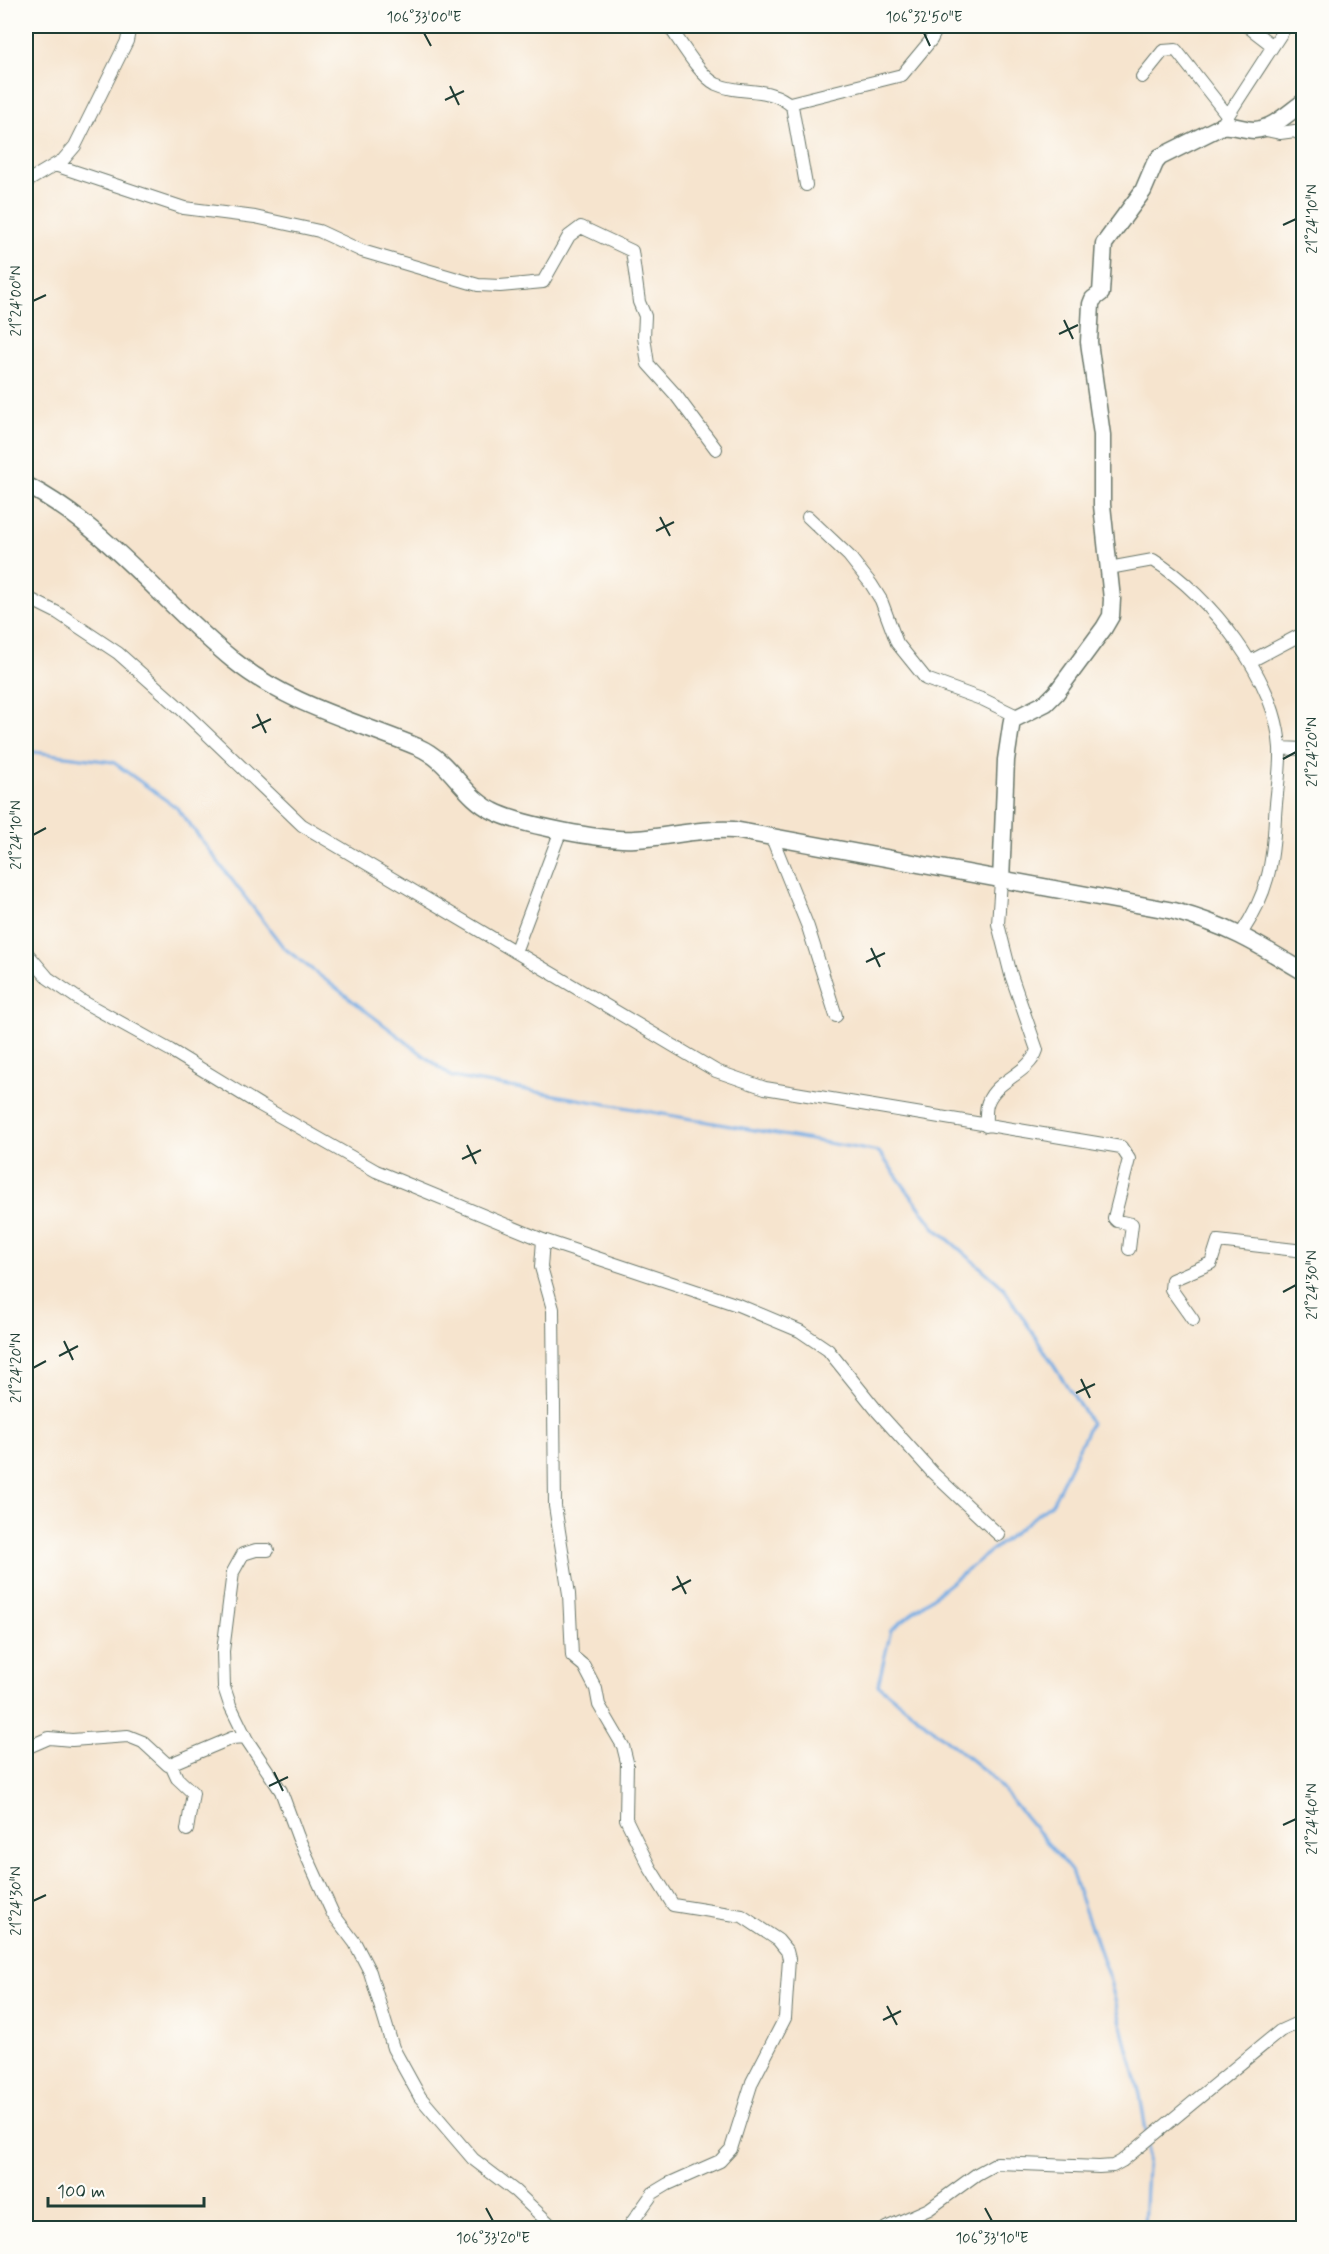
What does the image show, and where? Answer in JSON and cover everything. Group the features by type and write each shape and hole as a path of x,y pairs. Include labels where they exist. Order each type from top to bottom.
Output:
{"street":[{"path":"26,182 55,165 75,146 127,41 130,26"},
{"path":"669,26 703,72 717,84 760,90 790,104 794,112 798,152 806,185"},
{"path":"790,104 902,75 932,40 938,26"},
{"path":"1247,26 1273,46"},
{"path":"986,1126 988,1101 1008,1081 1026,1068 1037,1050 1011,975 998,924 1008,736 1012,720 1046,702 1056,693 1111,616 1112,599 1102,505 1102,435 1089,342 1091,304 1101,293 1104,244 1143,191 1155,163 1225,121 1286,26"},
{"path":"1142,77 1163,51 1176,50 1225,121 1280,133 1294,132 1304,138"},
{"path":"1260,129 1274,123 1304,102"},
{"path":"55,165 184,208 255,217 319,231 362,251 487,287 543,282 569,236 581,227 632,251 639,302 645,316 644,337 648,364 675,394 716,449"},
{"path":"26,485 47,496 94,533 232,659 261,679 305,704 436,756 478,800 496,813 561,830 632,839 695,830 728,829 1000,881 1174,911 1213,921 1241,934 1304,972"},
{"path":"808,517 849,555 871,584 881,600 897,643 926,680 984,700 1017,716"},
{"path":"1109,568 1143,560 1153,560 1162,566 1220,619 1251,661 1274,716 1280,747 1271,869 1253,916 1241,934"},
{"path":"26,597 66,618 117,652 181,709 302,825 690,1057 737,1080 765,1088 986,1126 1113,1143 1121,1147 1129,1159 1114,1218 1132,1224 1129,1249"},
{"path":"1251,661 1304,633"},
{"path":"1280,747 1304,749"},
{"path":"515,952 561,830"},
{"path":"772,838 808,927 836,1016"},
{"path":"26,952 48,978 64,990 355,1160 400,1182 543,1240 738,1305 800,1331 828,1350 878,1412 933,1473 999,1535"},
{"path":"543,1240 541,1267 554,1309 555,1506 568,1594 572,1656 587,1672 596,1689 600,1705 623,1746 627,1762 626,1813 630,1829 662,1890 673,1905 742,1916 778,1940 787,1951 789,1959 786,2018 752,2082 731,2149 720,2161 653,2193 628,2229"},
{"path":"1193,1320 1171,1289 1172,1280 1211,1263 1218,1241 1304,1251"},
{"path":"268,1550 256,1550 243,1554 233,1572 223,1672 230,1706 245,1737 281,1791 298,1837 333,1914 355,1944 370,1972 393,2048 420,2097 473,2159 508,2185 554,2229"},
{"path":"26,1748 49,1738 72,1740 128,1736 143,1742 163,1762 171,1765 232,1738 245,1737"},
{"path":"171,1765 177,1778 193,1793 187,1830"},
{"path":"886,2229 930,2209 977,2174 997,2163 1113,2166 1128,2157 1280,2031 1304,2020"}],"waterway":[{"path":"26,751 113,762 177,808 284,948 452,1077 879,1152 934,1227 1003,1287 1091,1423 1053,1502 891,1630 878,1685 990,1775 1071,1871 1110,1981 1140,2095 1147,2137"},
{"path":"1144,2228 1148,2146"}]}
